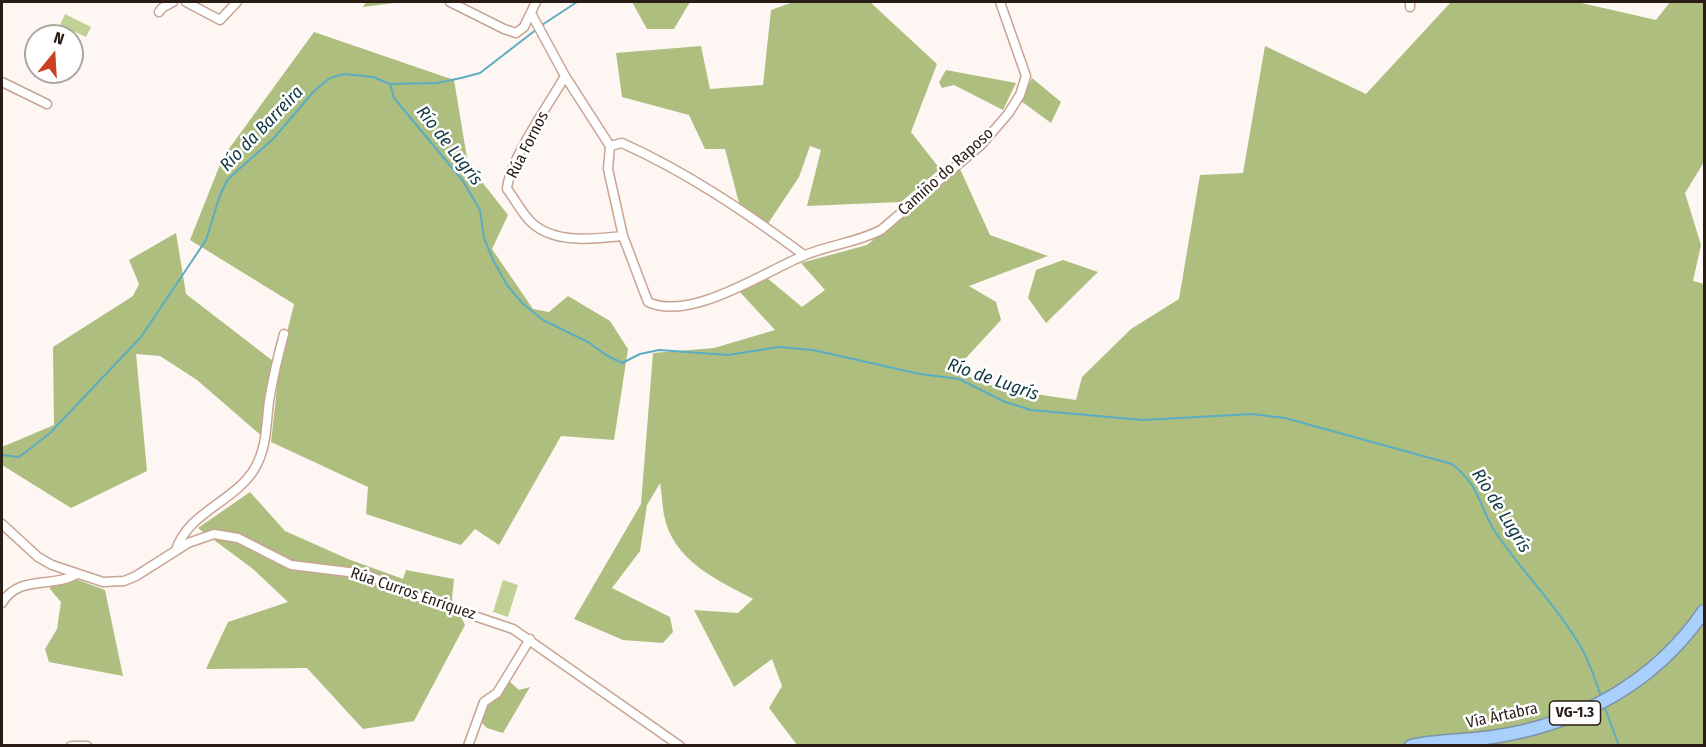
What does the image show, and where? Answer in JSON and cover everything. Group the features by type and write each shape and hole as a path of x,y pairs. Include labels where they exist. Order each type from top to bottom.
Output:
{"highway":[{"name":"Vía Ártabra","path":"1411,746 1497,736 1540,726 1593,707 1626,690 1649,672 1704,611"}],"street":[{"path":"159,12 173,2"},
{"path":"186,2 220,20 237,2"},
{"path":"450,2 516,33 524,27 532,15 536,2"},
{"name":"Camiño do Raposo","path":"804,255 863,239 881,230 982,144 1008,114 1020,95 1026,76 1000,2"},
{"path":"532,15 565,76 610,146 608,169 623,236 648,302 656,305 682,305 731,292 804,255 741,211 665,165 622,143 610,146"},
{"name":"Rúa Fornos","path":"565,76 519,155 508,179 507,189 531,222 543,231 572,237 623,236"},
{"path":"2,82 47,104"},
{"path":"175,550 180,540 210,508 239,487 255,468 265,444 274,372 284,334"},
{"name":"Rúa Curros Enríquez","path":"2,524 38,557 75,574 103,582 124,581 205,535 225,534 291,565 365,574 421,598 505,625 530,639 680,746"},
{"path":"2,603 12,590 26,585 67,579 75,574"},
{"path":"468,746 484,702 497,693 530,639"},
{"path":"71,746 87,746"}],"green space":[{"path":"366,2 402,2 363,7"},
{"path":"632,2 690,2 674,29 647,29"},
{"path":"793,2 870,2 937,64 911,132 940,169 901,202 807,206 821,150 810,146 799,177 767,225 739,203 725,149 705,149 689,115 622,97 616,53 701,46 710,89 763,85 771,10"},
{"path":"1451,2 1577,2 1656,20 1670,2 1704,2 1704,162 1685,193 1701,245 1693,281 1704,284 1704,745 797,745 769,708 782,686 772,659 734,687 694,610 738,613 753,599 698,567 676,545 664,515 660,483 647,505 640,551 612,588 670,617 673,632 663,643 623,640 574,619 641,504 653,353 714,348 775,330 739,291 767,278 802,307 825,290 801,263 867,245 960,169 990,235 1048,256 969,286 996,302 1001,320 954,371 1001,389 1076,400 1082,377 1131,329 1179,299 1200,175 1243,173 1265,46 1366,94"},
{"path":"65,14 91,27 86,37 84,36 84,24 60,24"},
{"path":"314,32 454,80 468,164 508,215 492,249 533,309 549,312 568,296 610,321 628,349 614,440 561,436 499,545 475,529 461,545 366,514 368,487 271,442 280,361 294,304 190,240 223,157"},
{"path":"946,70 1016,83 1003,110 954,85 942,88 939,82"},
{"path":"1032,78 1061,102 1051,123 1021,101"},
{"path":"176,233 186,294 273,361 264,438 197,380 160,356 136,354 147,471 71,508 2,465 2,447 54,425 53,347 133,296 139,284 129,260"},
{"path":"1063,260 1098,272 1046,323 1028,298 1036,270"},
{"path":"250,492 285,531 348,559 403,579 406,570 454,579 452,599 465,625 414,721 363,729 307,668 206,669 228,622 288,602 253,569 198,528"},
{"path":"78,580 105,590 123,676 49,662 45,649 57,629 61,602 50,589 51,584"},
{"path":"503,580 518,585 508,617 493,612"},
{"path":"509,681 519,690 530,687 503,733 487,728 480,721 486,704"}],"waterway":[{"name":"Río da Barreira","path":"542,25 577,2"},
{"name":"Río da Barreira","path":"2,455 19,457 49,434 141,337 206,240 220,195 228,179 274,138 314,91 330,78 344,74 373,77 390,84 437,83 461,78 480,73 537,29"},
{"name":"Río de Lugrís","path":"390,84 394,98 463,181 480,210 484,238 507,285 522,303 543,320 588,342 606,355 622,363 640,354 659,350 728,355 779,347 813,350 920,374 959,379 1005,402 1031,410 1143,420 1252,414 1285,418 1452,464 1469,481 1490,523 1506,548 1573,634 1588,660 1601,696"},
{"name":"Río de Lugrís","path":"1605,708 1619,746"}]}
